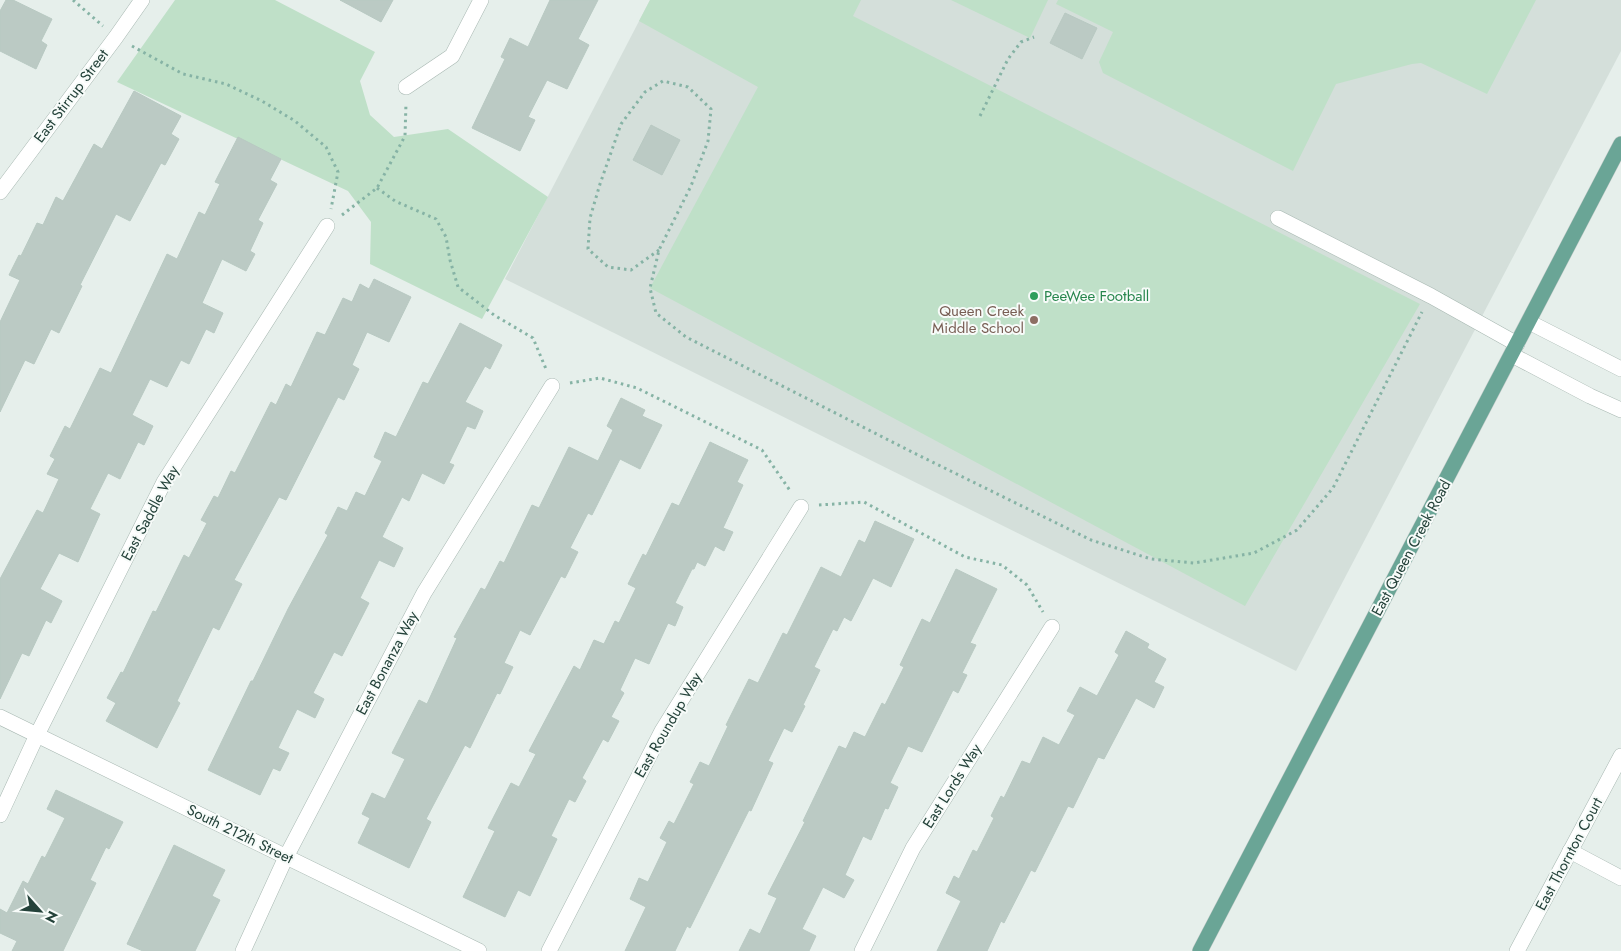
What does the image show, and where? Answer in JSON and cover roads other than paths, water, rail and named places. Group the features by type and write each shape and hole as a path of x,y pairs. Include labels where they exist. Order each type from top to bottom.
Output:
{"main road":[{"name":"East Queen Creek Road","path":"1200,951 1621,144"}],"street":[{"name":"East Stirrup Street","path":"0,192 142,0"},
{"path":"406,87 452,56 481,0"},
{"path":"1278,218 1515,349 1590,396 1621,410"},
{"name":"East Saddle Way","path":"0,815 36,735 164,482 327,226"},
{"path":"1529,322 1621,369"},
{"name":"East Bonanza Way","path":"243,951 286,857 424,593 552,386"},
{"name":"East Roundup Way","path":"549,951 662,731 801,507"},
{"name":"East Lords Way","path":"862,951 913,848 1052,627"},
{"name":"South 212th Street","path":"0,717 479,951"},
{"name":"East Thornton Court","path":"1517,951 1621,756"},
{"path":"1570,851 1621,878"}],"place":[{"name":"PeeWee Football","path":"1034,296"},
{"name":"Queen Creek Middle School","path":"1034,320"}]}
